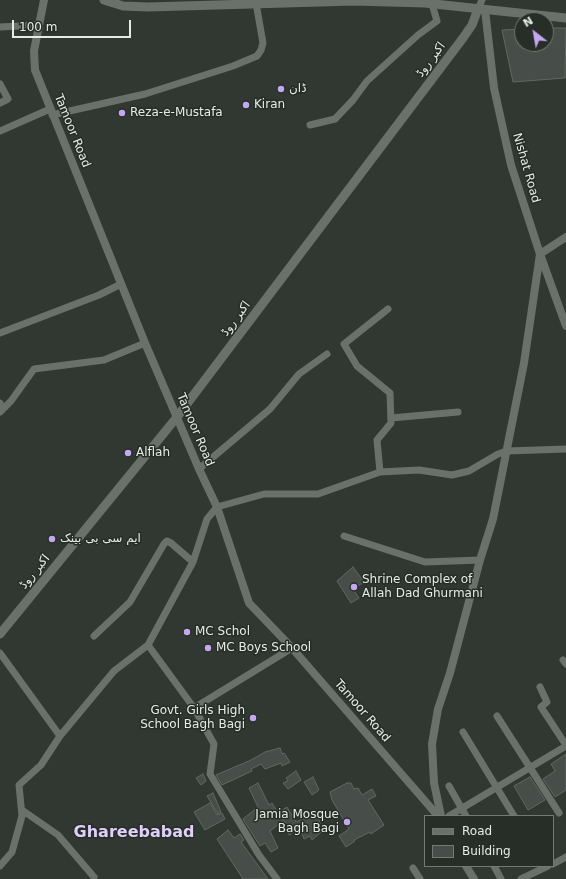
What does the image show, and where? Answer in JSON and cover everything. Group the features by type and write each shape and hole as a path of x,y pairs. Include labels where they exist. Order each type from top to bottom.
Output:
{"main road":[{"path":"104,0 123,6 354,1 432,4 566,18"},
{"name":"اکبر روڈ","path":"0,634 177,417 463,38 482,10"}],"street":[{"name":"Tamoor Road","path":"44,0 34,51 35,70 145,343 199,469 217,507 249,603 292,648 438,815"},
{"path":"482,0 482,10"},
{"path":"0,131 51,112 145,94 233,66 257,56 262,50 263,43 256,3"},
{"path":"310,125 335,119 367,82 418,35 437,21 432,4"},
{"name":"Nishat Road","path":"482,10 494,88 511,165 540,254 566,326"},
{"path":"0,27 39,25"},
{"path":"0,84 8,99 0,103"},
{"path":"439,815 434,783 432,744 438,709 450,673 480,560 493,519 524,363 540,254 566,237"},
{"path":"0,333 99,295 121,284"},
{"path":"380,472 377,440 391,423 390,393 357,366 344,344 388,309"},
{"path":"1,411 11,402 34,369 104,360 145,343"},
{"path":"199,469 270,409 299,374 326,354"},
{"path":"0,403 1,411"},
{"path":"391,418 458,412"},
{"path":"0,866 12,852 22,816 20,785 41,765 60,736 114,671 148,645 193,562 207,519 217,507 264,494 318,494 380,472 419,470 452,475 469,471 498,454 507,451 566,450"},
{"path":"344,536 425,562 480,560"},
{"path":"94,636 130,602 164,544 167,542 171,543 193,562"},
{"path":"148,645 194,708 214,744 210,774 259,855 277,879"},
{"path":"194,708 292,648"},
{"path":"0,654 60,736"},
{"path":"451,815 566,746 542,707 547,702 540,687"},
{"path":"497,716 559,813"},
{"path":"463,732 513,815"},
{"path":"449,786 466,815"},
{"path":"22,810 58,835 94,877"},
{"path":"554,863 566,857"},
{"path":"467,867 474,879"},
{"path":"495,867 501,879"},
{"path":"521,879 546,867"},
{"path":"413,868 420,879"}],"building":[{"path":"554,28 566,28 565,78 513,82 502,30 514,29 514,52 554,52"},
{"name":"Shrine Complex of Allah Dad Ghurmani","path":"353,567 364,582 353,589 359,598 351,603 337,581"},
{"path":"280,748 282,754 284,753 290,762 282,766 281,763 265,769 261,764 251,769 252,771 222,785 216,775 251,760 265,752"},
{"path":"566,754 566,790 555,797 543,779 555,771 551,764"},
{"path":"296,771 301,780 288,789 283,783 288,781 286,778"},
{"path":"203,774 206,781 201,785 196,778"},
{"path":"313,777 319,790 312,795 304,782"},
{"path":"530,777 545,800 528,810 514,786"},
{"path":"258,783 269,805 272,803 278,813 287,807 296,822 316,811 321,825 318,827 321,832 312,840 310,836 304,839 300,829 289,835 284,820 270,831 278,848 271,852 265,843 260,846 243,819 258,807 249,788"},
{"path":"347,783 351,783 354,789 358,788 362,795 372,789 376,796 368,800 384,825 371,834 370,832 354,840 355,841 346,847 339,836 349,829 332,800 330,792"},
{"path":"213,793 221,812 218,814 207,796"},
{"path":"210,803 217,815 222,813 225,819 205,830 194,812"},
{"path":"228,830 234,838 240,834 244,840 241,842 268,879 243,879 217,839"}],"place":[{"name":"ڈان","path":"281,89"},
{"name":"Kiran","path":"246,105"},
{"name":"Reza-e-Mustafa","path":"122,113"},
{"name":"Alflah","path":"128,453"},
{"name":"ایم سی بی بینک","path":"52,539"},
{"name":"Shrine Complex of Allah Dad Ghurmani","path":"354,587"},
{"name":"MC Schol","path":"187,632"},
{"name":"MC Boys School","path":"208,648"},
{"name":"Govt. Girls High School Bagh Bagi","path":"253,718"},
{"name":"Jamia Mosque Bagh Bagi","path":"347,822"}],"district":[{"name":"Ghareebabad","path":"134,833"}]}
